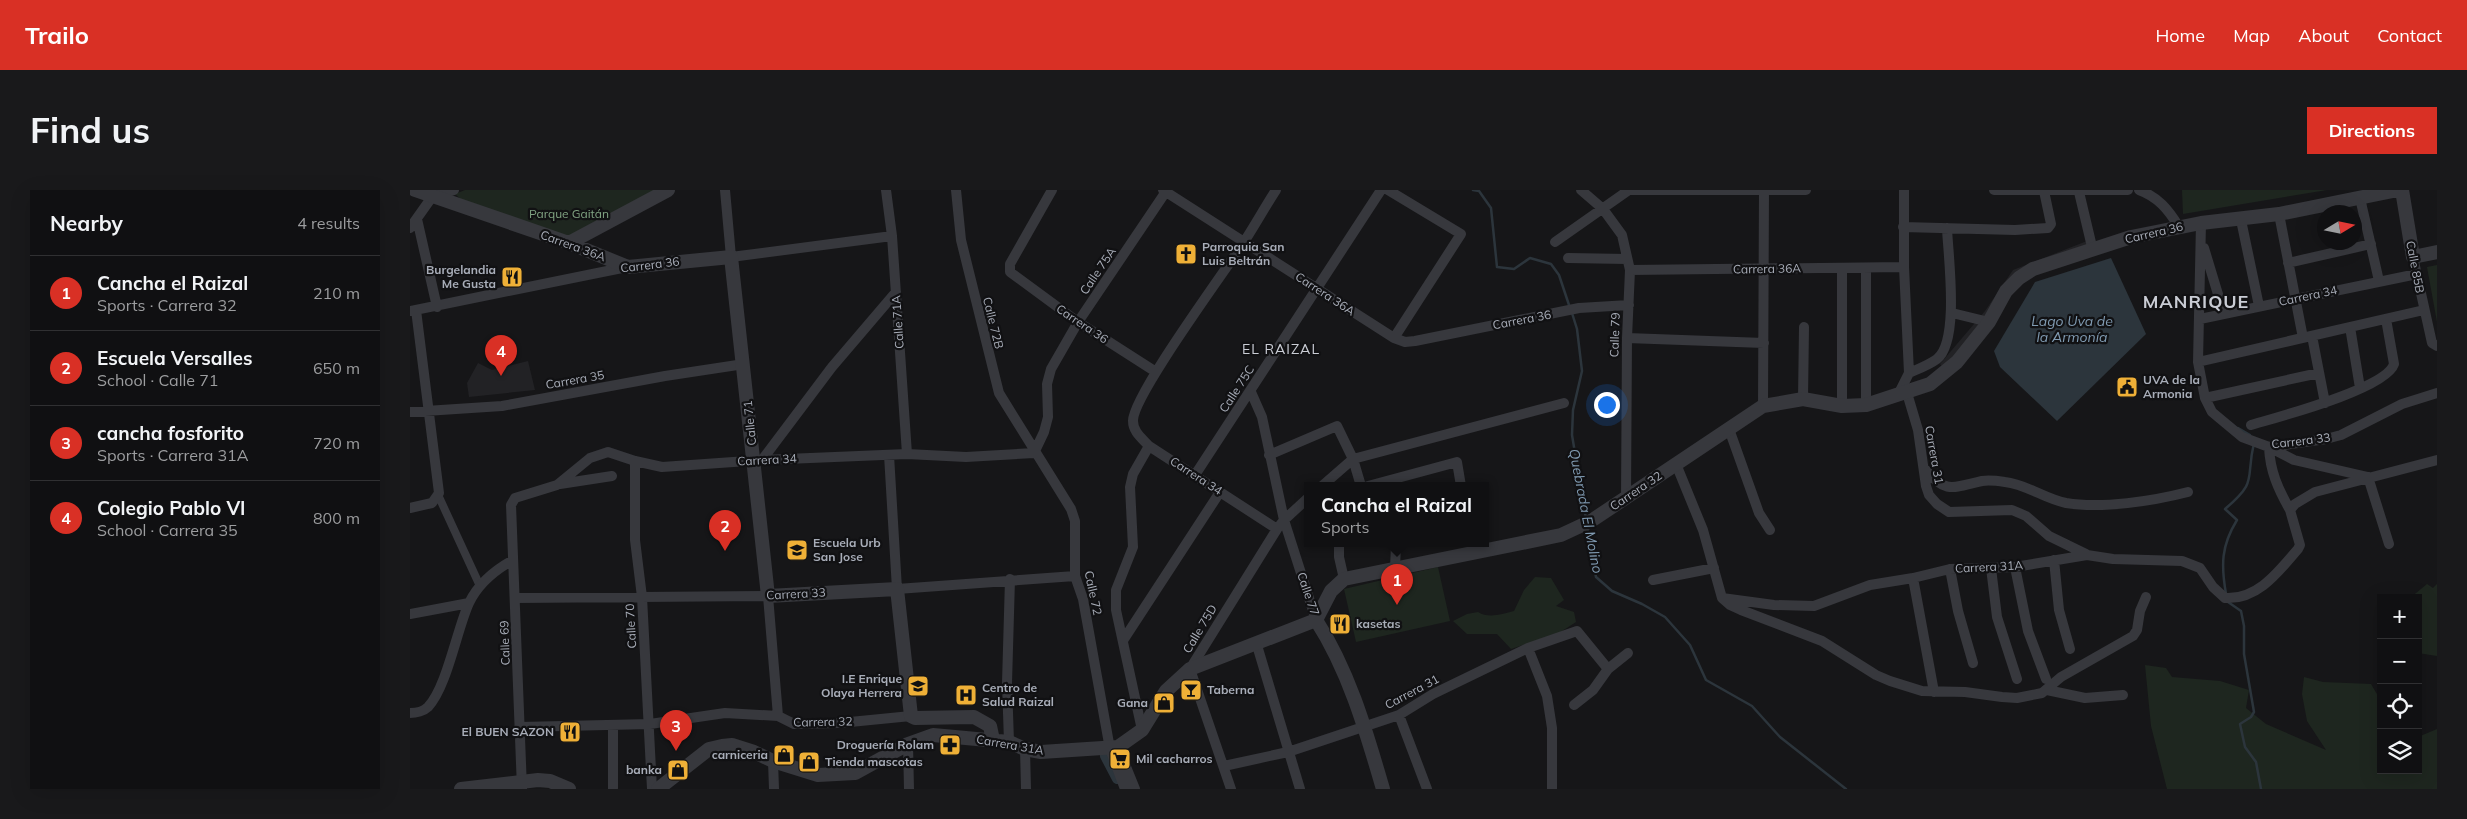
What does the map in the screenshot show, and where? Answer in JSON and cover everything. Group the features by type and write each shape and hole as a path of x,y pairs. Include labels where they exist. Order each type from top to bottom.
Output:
{"street":[{"name":"Carrera 36A","path":"415,190 569,243 628,267"},
{"path":"410,228 432,197 454,190"},
{"path":"569,243 668,190"},
{"name":"Calle 71","path":"725,190 744,364 758,460 778,716"},
{"name":"Calle 71A","path":"886,190 892,236 908,454"},
{"name":"Calle 72B","path":"956,190 960,240 996,384 1007,408 1034,453"},
{"name":"Carrera 36","path":"1052,190 1010,264 1010,272 1078,322 1156,372"},
{"path":"1156,372 1244,242 1276,190"},
{"name":"Calle 75C","path":"1195,475 1251,392 1381,190"},
{"path":"1388,190 1461,234 1394,338"},
{"name":"Calle 79","path":"1581,190 1603,209 1622,235 1630,270 1627,338 1626,499"},
{"path":"1555,242 1628,190 1806,190"},
{"path":"1763,406 1764,190"},
{"path":"1902,394 1909,373 1904,267 1904,190"},
{"path":"1994,190 2079,192 2128,190"},
{"path":"2139,190 2154,196 2179,226"},
{"name":"Carrera 36","path":"1957,362 1988,322 2006,291 2019,278 2033,269 2093,251 2131,237 2179,226 2279,214 2398,190"},
{"name":"Calle 85B","path":"2402,190 2416,274 2434,345"},
{"name":"Carrera 36A","path":"1165,191 1394,338 1405,342 1415,341"},
{"name":"Calle 75A","path":"1034,453 1044,432 1048,417 1047,384 1051,369 1078,322 1165,191"},
{"path":"1903,227 2015,230 2051,227 2044,191"},
{"path":"2079,192 2093,251"},
{"path":"2360,198 2379,282"},
{"path":"2279,214 2295,299 2319,373 2326,403"},
{"path":"417,219 437,307"},
{"path":"2241,220 2259,306"},
{"path":"2201,223 2198,362 2205,398 2319,373"},
{"path":"1909,373 1938,359 1947,339 1952,313 1946,228"},
{"name":"Carrera 36","path":"413,311 628,267 731,257 892,236"},
{"path":"2202,239 2224,314"},
{"path":"2288,263 2371,244"},
{"path":"2413,257 2437,252"},
{"path":"1568,258 1628,259"},
{"name":"Carrera 36A","path":"1630,270 1904,267"},
{"path":"1842,268 1842,406"},
{"path":"1866,268 1866,405"},
{"name":"Carrera 34","path":"2200,319 2416,274"},
{"path":"758,460 832,367 896,292"},
{"name":"Carrera 36","path":"1415,341 1577,308 1628,305"},
{"path":"2198,362 2424,310"},
{"path":"413,311 430,412 438,498 480,586"},
{"path":"1952,313 1988,322"},
{"path":"2251,425 2326,403 2360,388 2392,370 2394,364 2386,319"},
{"path":"1803,399 1804,327"},
{"path":"2350,327 2360,388"},
{"path":"1627,338 1764,343"},
{"name":"Carrera 32","path":"1489,546 1562,535 1586,524 1763,406 1803,399 1842,406 1866,405 1930,384 1957,362"},
{"name":"Carrera 35","path":"410,412 502,406 665,376 744,364"},
{"name":"Carrera 34","path":"1156,372 1135,411 1132,420 1135,432 1149,446 1277,529"},
{"name":"Calle 77","path":"1251,392 1262,417 1284,520 1316,620 1335,650 1365,728 1383,789"},
{"name":"Carrera 33","path":"2205,398 2220,421 2242,437 2269,447 2341,435 2402,404 2437,393"},
{"name":"Carrera 31","path":"1902,394 1918,430 1929,495 1949,512 2012,510 2026,516 2049,536 2087,554"},
{"path":"1327,482 1353,459 1564,403"},
{"path":"1270,455 1337,426 1353,459 1360,482"},
{"path":"1729,429 1759,513 1770,530"},
{"path":"1142,730 1124,639 1116,610 1116,590 1128,564 1133,547 1130,486 1133,474 1149,446"},
{"path":"2269,447 2294,460 2368,477"},
{"path":"2269,447 2270,466 2277,487 2290,510 2295,504 2315,492 2356,483 2368,477 2437,460"},
{"name":"Carrera 34","path":"515,498 557,485 590,458 601,453 617,454 635,462 662,467 758,460 908,454 966,457 1034,453"},
{"name":"Calle 72","path":"1034,453 1071,509 1074,521 1075,576 1083,599 1114,748 1136,789"},
{"path":"889,455 897,589 911,716"},
{"name":"Calle 70","path":"635,462 635,540 642,597 652,789"},
{"path":"1396,482 1457,462 1460,482"},
{"path":"1676,464 1703,530 1722,598 1741,610 1822,641 1876,674 1906,686 1934,692 1965,692 2017,698 2047,690 2085,698 2123,694"},
{"path":"1924,469 1941,485 1951,488 1963,487 1984,480 2008,482 2065,503 2154,501 2188,492"},
{"path":"557,485 612,476"},
{"path":"2368,477 2389,544"},
{"path":"1124,639 1220,492"},
{"path":"410,508 432,504 438,498"},
{"name":"Calle 69","path":"515,498 511,505 522,786"},
{"path":"1284,520 1304,502"},
{"name":"Carrera 31A","path":"1722,598 1774,605 1814,606 1870,585 1914,578 1950,569 2015,567 2087,554 2112,559 2182,561 2200,568 2213,587 2234,598 2272,579 2298,549 2300,545 2290,510"},
{"name":"Calle 75D","path":"1231,789 1190,669 1284,520"},
{"path":"1125,789 1114,748 1142,730 1166,691 1190,669 1316,620 1331,591 1344,579 1339,557 1339,547"},
{"path":"1395,569 1396,547"},
{"name":"Carrera 32","path":"1344,579 1395,569 1485,547"},
{"path":"410,713 427,708 436,695 469,603 480,586 498,568 513,560"},
{"path":"2054,560 2059,610 2070,649"},
{"path":"2015,567 2028,631 2046,678"},
{"path":"1653,580 1714,568"},
{"path":"1991,568 1997,617 2017,679"},
{"path":"1950,569 1962,627 1973,662"},
{"name":"Carrera 33","path":"516,598 768,596 1075,576"},
{"path":"1914,578 1934,692"},
{"path":"1009,742 1007,683 1010,579"},
{"path":"2047,690 2061,677 2133,636 2137,630 2140,612 2146,597"},
{"path":"410,614 469,603"},
{"name":"Carrera 31","path":"1224,766 1288,752 1365,728 1399,715 1433,694 1528,648 1577,631 1608,670"},
{"path":"1256,642 1300,789"},
{"path":"1528,648 1547,696 1552,728 1552,789"},
{"path":"1574,705 1593,690 1608,670 1628,653"},
{"name":"Carrera 32","path":"520,727 650,724 725,713 778,716 794,724 840,723 911,716 915,718 974,717 990,726 992,740"},
{"path":"1399,715 1428,789"},
{"path":"613,725 613,788"},
{"name":"Carrera 31A","path":"658,789 684,767 709,749 715,747 732,746 818,775 850,775 908,744 933,735 1009,742 1025,749 1041,752 1114,748"},
{"path":"908,744 909,789"},
{"path":"1025,749 1026,789"},
{"path":"773,761 774,789"},
{"path":"461,789 522,786 538,780 550,781 568,789"}],"shaded area":[{"path":"2087,241 2088,247 2028,267 1944,369 1940,364 1985,311 2013,270"},
{"path":"528,361 535,390 469,397 467,383 478,363 492,370"}],"green space":[{"name":"Parque Gaitán","path":"465,190 668,190 569,243 474,211 455,194"},
{"path":"2182,190 2327,190 2183,214"},
{"path":"2437,265 2437,322 2427,267"},
{"path":"1438,567 1450,621 1356,642 1344,589"},
{"path":"1535,577 1551,578 1564,600 1556,606 1574,612 1576,622 1559,633 1511,649 1497,634 1467,634 1453,621 1467,614 1478,612 1491,616 1514,611 1524,590"},
{"path":"2427,584 2433,588 2437,584 2437,656 2422,654 2422,594 2415,594"},
{"path":"2145,665 2166,668 2172,677 2220,681 2249,690 2246,708 2266,724 2326,750 2307,721 2302,694 2304,677 2323,682 2371,684 2377,694 2377,774 2422,774 2422,735 2437,729 2437,789 2167,789 2151,726"}],"water":[{"name":"Lago Uva de la Armonía","path":"2111,258 2146,334 2057,421 2000,367 1994,351 2035,282"}],"waterway":[{"name":"Quebrada El Molino","path":"1473,190 1479,191 1491,208 1497,267 1514,269 1530,258 1551,264 1559,275 1570,308"},
{"name":"Quebrada El Molino","path":"1572,313 1577,329 1582,371 1573,410 1572,435 1586,519"},
{"path":"2238,428 2250,435"},
{"path":"2226,594 2223,574 2225,547 2237,520 2225,509 2243,492 2247,485 2254,443"},
{"name":"Quebrada El Molino","path":"1587,527 1596,577 1612,591 1642,604 1665,617 1690,645 1706,680 1752,706 1780,737 1846,789"},
{"path":"2228,602 2241,611 2244,626 2244,654 2254,712 2251,717 2240,724 2245,747 2256,762 2261,789"},
{"path":"1105,756 1117,779"}],"place":[{"name":"Parroquia San Luis Beltrán","path":"1186,254"},
{"name":"Burgelandia Me Gusta","path":"512,277"},
{"name":"Colegio Pablo VI","path":"501,376"},
{"name":"UVA de la Armonia","path":"2127,387"},
{"name":"Escuela Urb San Jose","path":"797,550"},
{"name":"Escuela Versalles","path":"725,551"},
{"name":"Cancha el Raizal","path":"1397,605"},
{"name":"kasetas","path":"1340,624"},
{"name":"I.E Enrique Olaya Herrera","path":"918,686"},
{"name":"Taberna","path":"1191,690"},
{"name":"Centro de Salud Raizal","path":"966,695"},
{"name":"Gana","path":"1164,703"},
{"name":"El BUEN SAZON","path":"570,732"},
{"name":"Droguería Rolam","path":"950,745"},
{"name":"cancha fosforito","path":"676,751"},
{"name":"carniceria","path":"784,755"},
{"name":"Mil cacharros","path":"1120,759"},
{"name":"Tienda mascotas","path":"809,762"},
{"name":"banka","path":"678,770"}],"district":[{"name":"MANRIQUE","path":"2196,302"},
{"name":"EL RAIZAL","path":"1281,349"}]}
